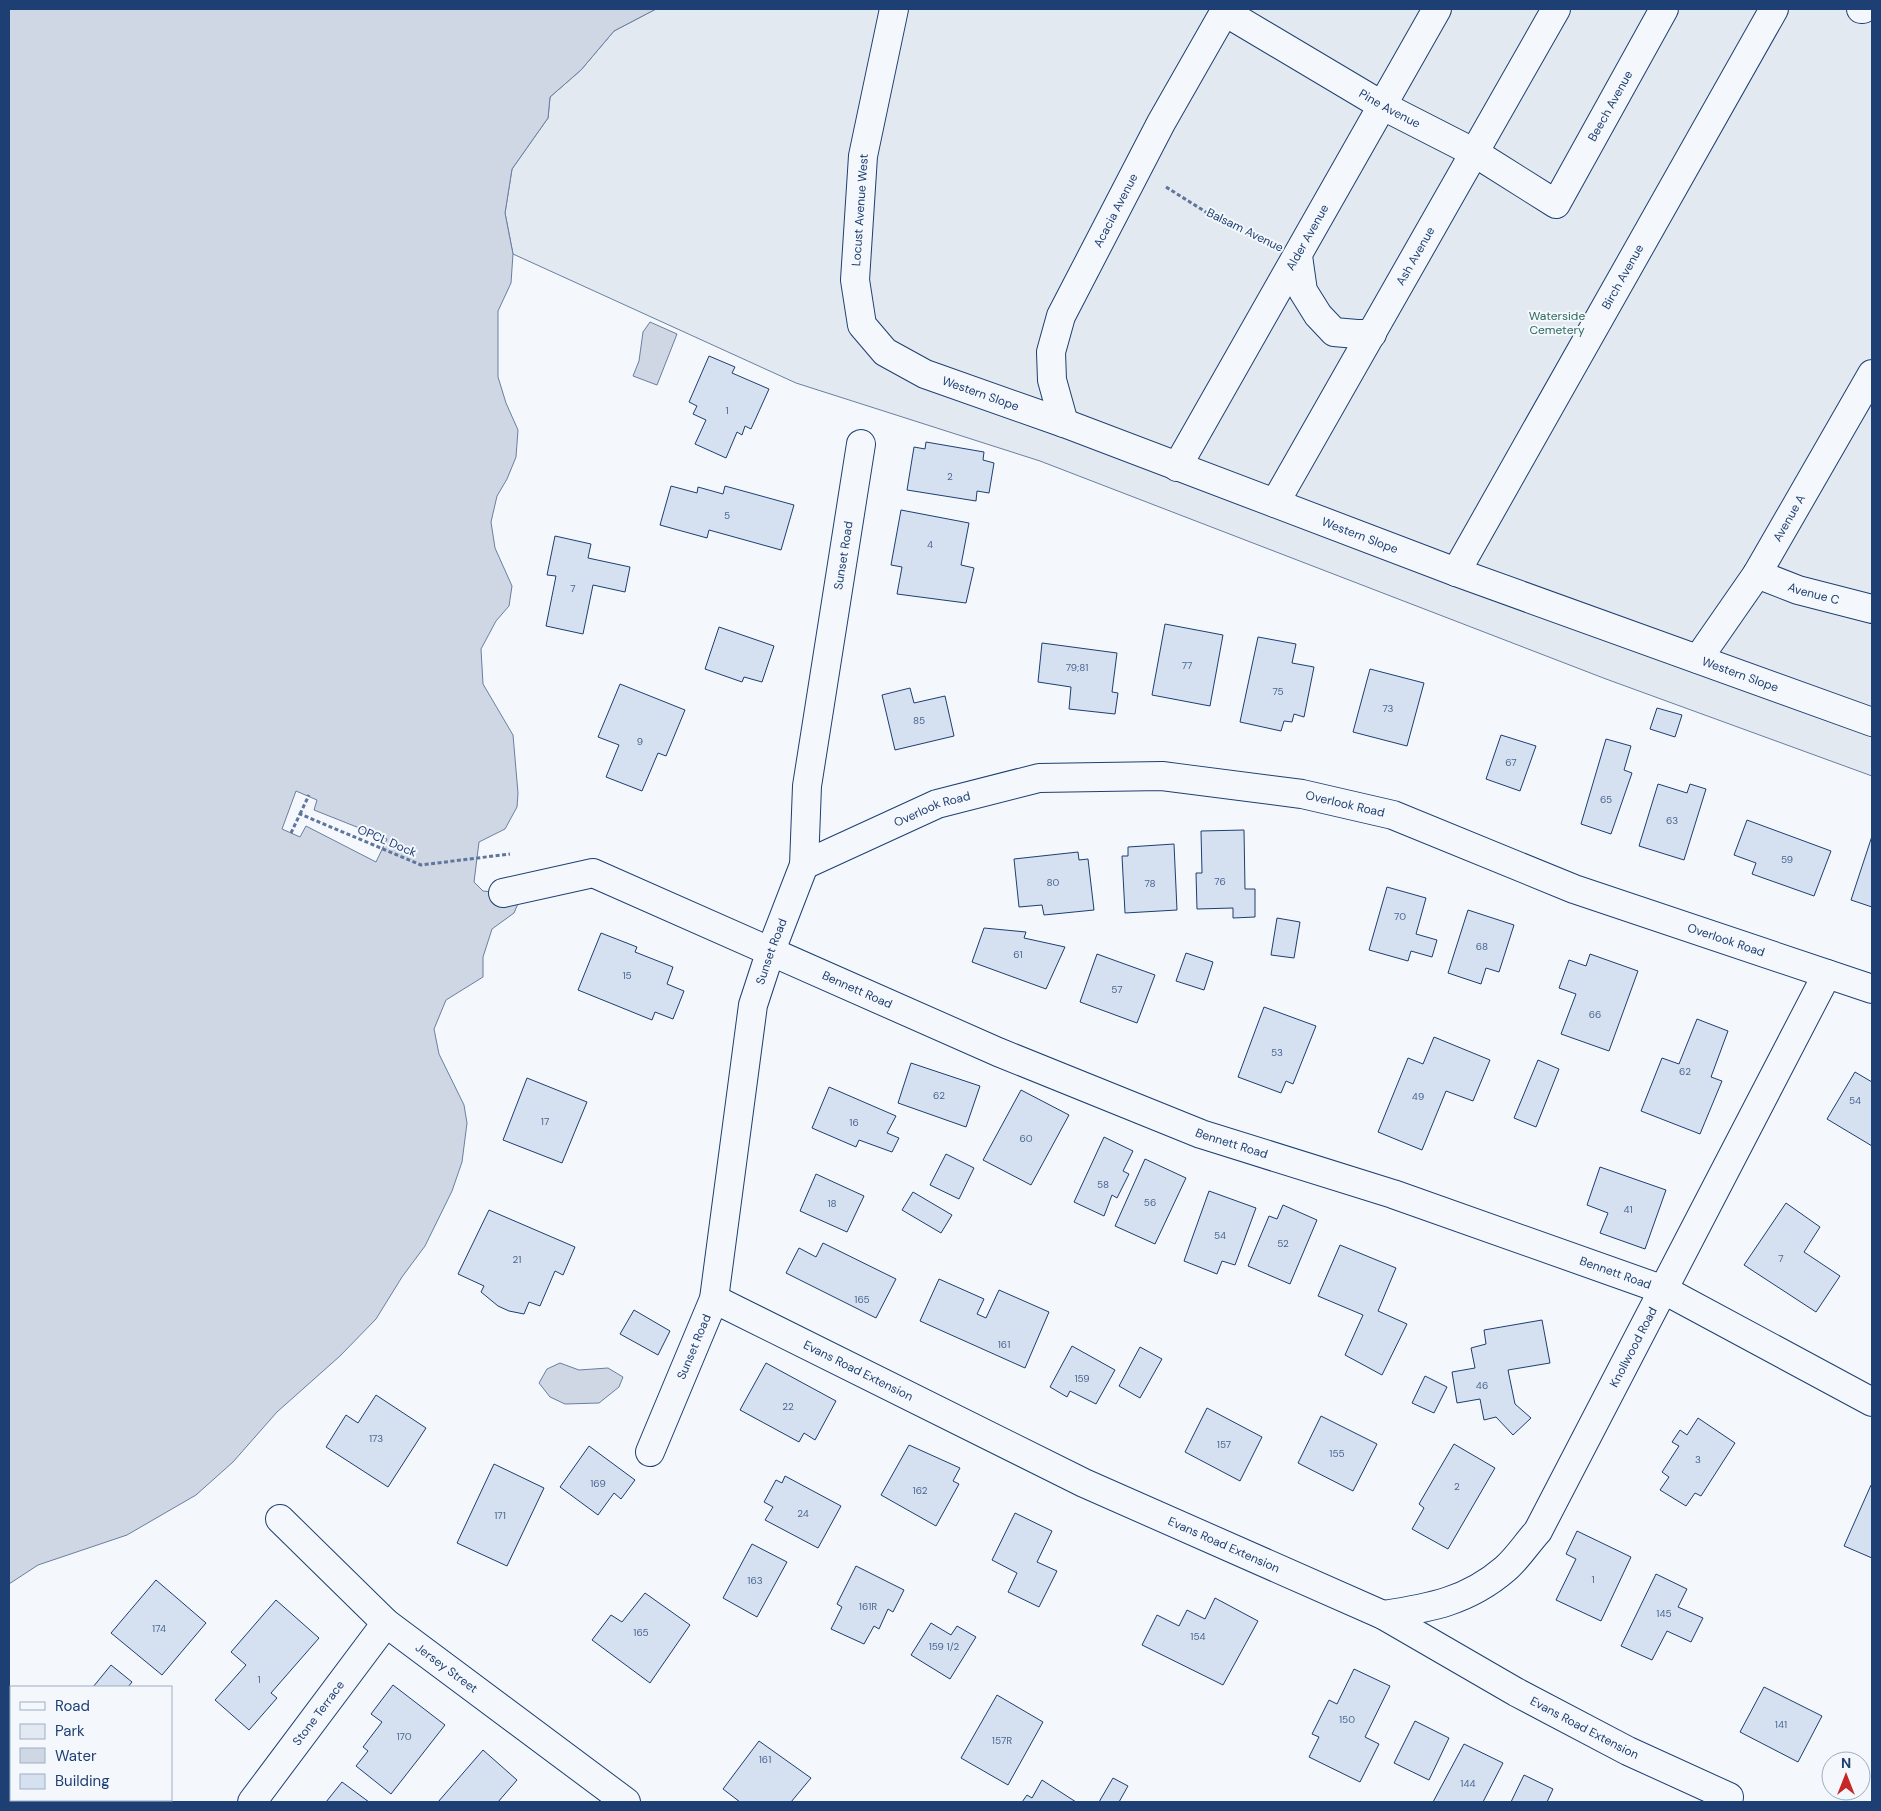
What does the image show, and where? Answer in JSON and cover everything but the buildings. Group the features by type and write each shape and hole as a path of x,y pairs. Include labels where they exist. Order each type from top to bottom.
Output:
{"street":[{"name":"Locust Avenue West","path":"862,325 855,280 863,156 894,9"},
{"name":"Alder Avenue","path":"1177,466 1437,9"},
{"name":"Ash Avenue","path":"1275,503 1556,9"},
{"name":"Beech Avenue","path":"1556,204 1664,9"},
{"name":"Birch Avenue","path":"1456,572 1774,9"},
{"name":"Pine Avenue","path":"1226,10 1383,106 1475,153 1556,204"},
{"name":"Acacia Avenue","path":"1064,423 1052,380 1051,352 1061,316 1161,123 1226,10"},
{"name":"Balsam Avenue","path":"1298,256 1303,291 1318,315 1334,332 1372,334"},
{"name":"Western Slope","path":"862,325 885,352 925,374 1064,423 1456,572 1872,722"},
{"name":"Avenue A","path":"1698,659 1757,574 1872,374"},
{"name":"Sunset Road","path":"650,1452 714,1299 753,1005 770,953 804,865 807,786 861,444"},
{"name":"Avenue C","path":"1757,574 1798,590 1870,604"},
{"name":"Overlook Road","path":"804,865 937,804 1039,778 1162,776 1302,794 1392,815 1574,889 1872,989"},
{"name":"Bennett Road","path":"503,893 593,873 770,953 998,1052 1201,1134 1393,1194 1664,1290 1872,1402"},
{"name":"Knollwood Road","path":"1384,1615 1428,1609 1470,1594 1506,1569 1538,1531 1828,974"},
{"name":"Evans Road Extension","path":"714,1299 1084,1483 1384,1615 1516,1692 1628,1751 1729,1797"},
{"name":"Jersey Street","path":"280,1519 386,1623 626,1802"},
{"name":"Stone Terrace","path":"252,1802 386,1623"}],"path":[{"name":"Balsam Avenue","path":"1138,166 1158,182 1225,224 1298,256"},
{"path":"291,833 308,795"},
{"name":"OPCL Dock","path":"300,814 421,865 510,854"}],"green space":[{"name":"Waterside Cemetery","path":"656,9 1872,9 1872,776 1606,679 1040,461 796,383 513,254 505,213 512,169 548,118 550,97 581,70 614,31"}],"water":[{"path":"9,9 656,9 614,31 581,70 550,97 548,118 512,169 505,213 513,254 511,283 498,311 498,377 506,403 518,430 516,457 507,479 497,496 491,522 495,548 512,586 509,606 496,621 481,649 483,684 513,735 518,793 517,807 505,829 479,842 474,882 483,891 503,893 520,899 514,913 492,929 483,957 483,977 446,1000 434,1029 439,1054 464,1105 467,1123 462,1162 452,1191 425,1246 402,1277 376,1319 340,1356 277,1412 233,1462 196,1495 127,1535 38,1565 9,1584"},
{"path":"650,322 677,334 657,385 633,376 639,361 643,332"},
{"path":"560,1363 579,1370 608,1368 623,1377 619,1387 599,1403 565,1404 550,1397 539,1383 547,1369"}],"pier":[{"path":"296,791 317,800 314,810 387,839 376,862 306,826 300,837 282,829"}]}
